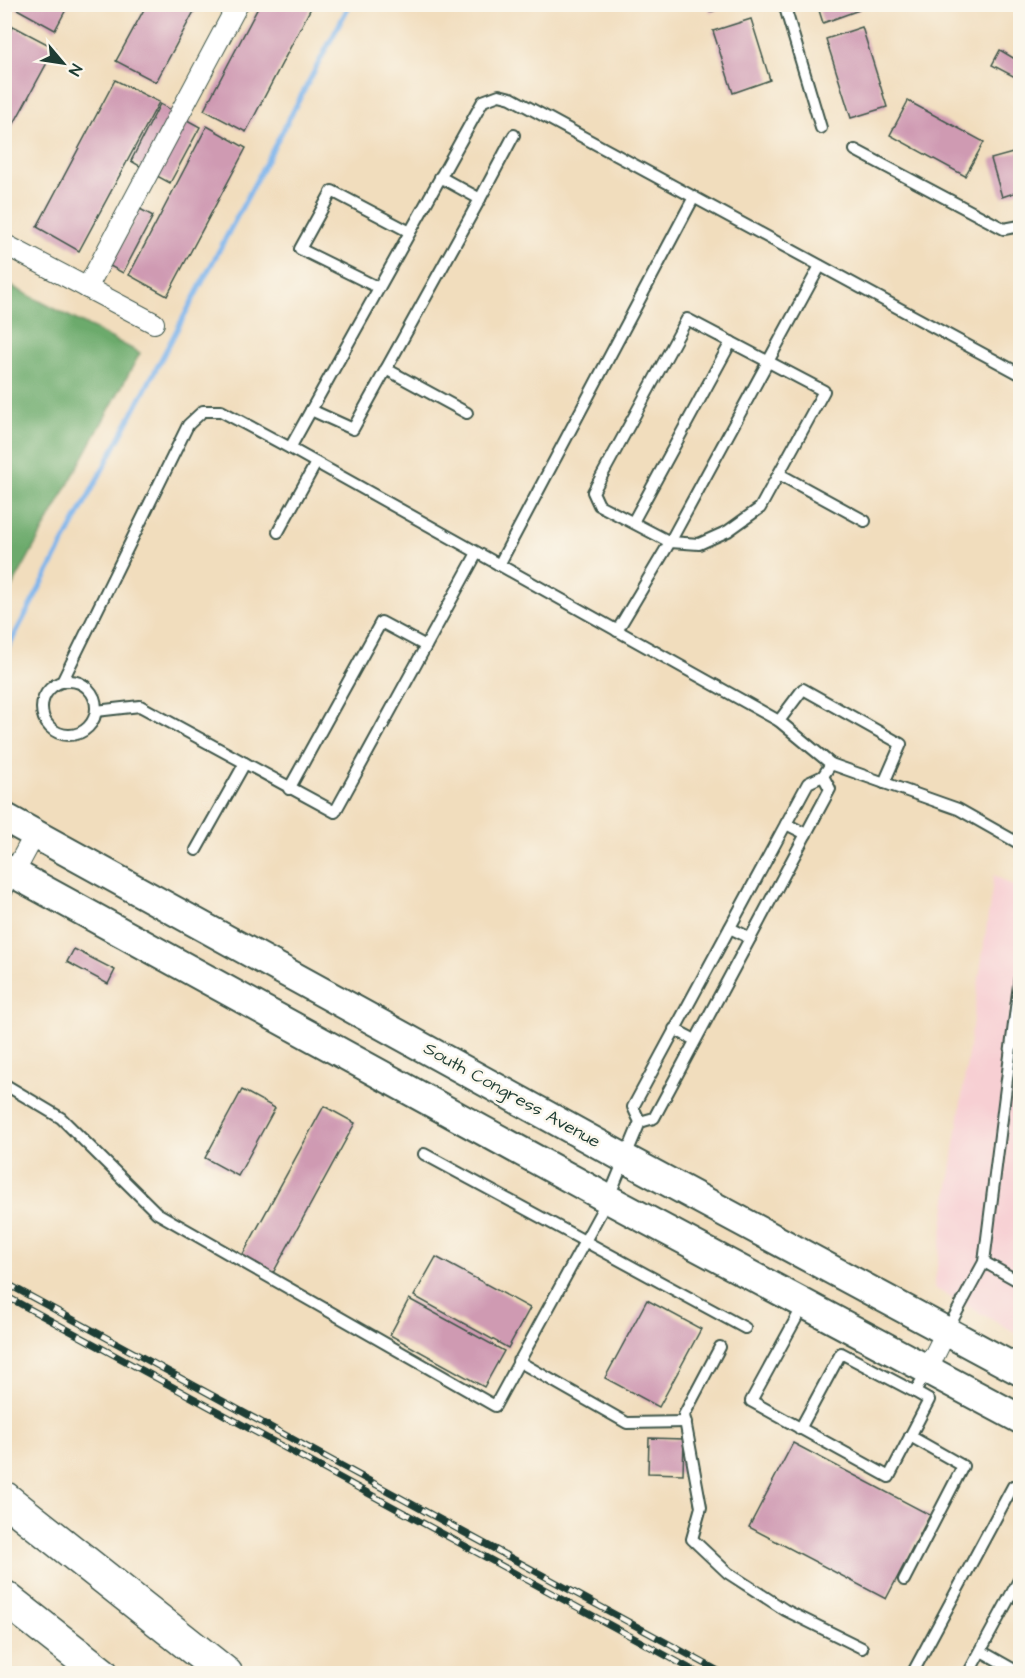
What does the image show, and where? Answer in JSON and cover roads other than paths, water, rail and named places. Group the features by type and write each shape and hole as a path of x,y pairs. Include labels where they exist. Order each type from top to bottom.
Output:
{"highway":[{"path":"4,1498 226,1674"},
{"path":"4,1597 102,1674"}],"main road":[{"name":"South Congress Avenue","path":"4,817 624,1158 1020,1371"},
{"path":"8,879 805,1303 922,1380 1020,1419"}],"street":[{"path":"87,288 238,4"},
{"path":"4,244 154,323"},
{"path":"8,879 34,834"},
{"path":"922,1380 946,1332"}],"lane":[{"path":"784,4 821,128"},
{"path":"290,448 483,100 499,95 511,98 1020,374"},
{"path":"311,410 353,429 514,135"},
{"path":"855,150 1004,229 1020,226"},
{"path":"440,177 480,199"},
{"path":"379,288 300,249 332,191 410,232"},
{"path":"498,565 694,197"},
{"path":"617,631 670,542 820,266"},
{"path":"687,319 769,362 824,391 760,508 728,531 699,544 670,542 599,505 593,492 687,319"},
{"path":"633,522 731,342"},
{"path":"386,369 467,413"},
{"path":"62,682 188,425 202,411 221,411 779,721 831,764 958,809 1020,844"},
{"path":"278,532 316,463"},
{"path":"779,474 865,521"},
{"path":"96,711 140,706 335,812 477,553"},
{"path":"290,789 381,622 426,646"},
{"path":"71,681 87,687 96,702 96,711 89,727 75,735 57,733 49,728 44,720 42,701 53,686 71,681"},
{"path":"779,721 804,689 901,744 884,783"},
{"path":"196,850 245,763"},
{"path":"4,1084 61,1118 157,1213 495,1406 608,1199 640,1122 633,1107 808,783 823,776 831,764"},
{"path":"640,1122 654,1118 830,789 823,776"},
{"path":"786,824 806,834"},
{"path":"730,928 750,938"},
{"path":"946,1332 984,1262 1016,1055 1020,976"},
{"path":"674,1029 695,1041"},
{"path":"424,1154 745,1328"},
{"path":"984,1262 1020,1282"},
{"path":"800,1429 841,1353 922,1380 929,1400 889,1477 800,1429 751,1401 805,1303"},
{"path":"720,1347 684,1415 701,1507 692,1539 728,1573 785,1610 862,1648"},
{"path":"518,1361 627,1423 686,1422"},
{"path":"904,1580 963,1466 910,1436"},
{"path":"912,1674 1013,1486 1020,1490"},
{"path":"968,1674 1020,1578"},
{"path":"981,1651 1020,1673"}],"waterway":[{"path":"4,655 350,4"}],"railway":[{"path":"4,1282 724,1674"},
{"path":"4,1295 700,1674"}]}
